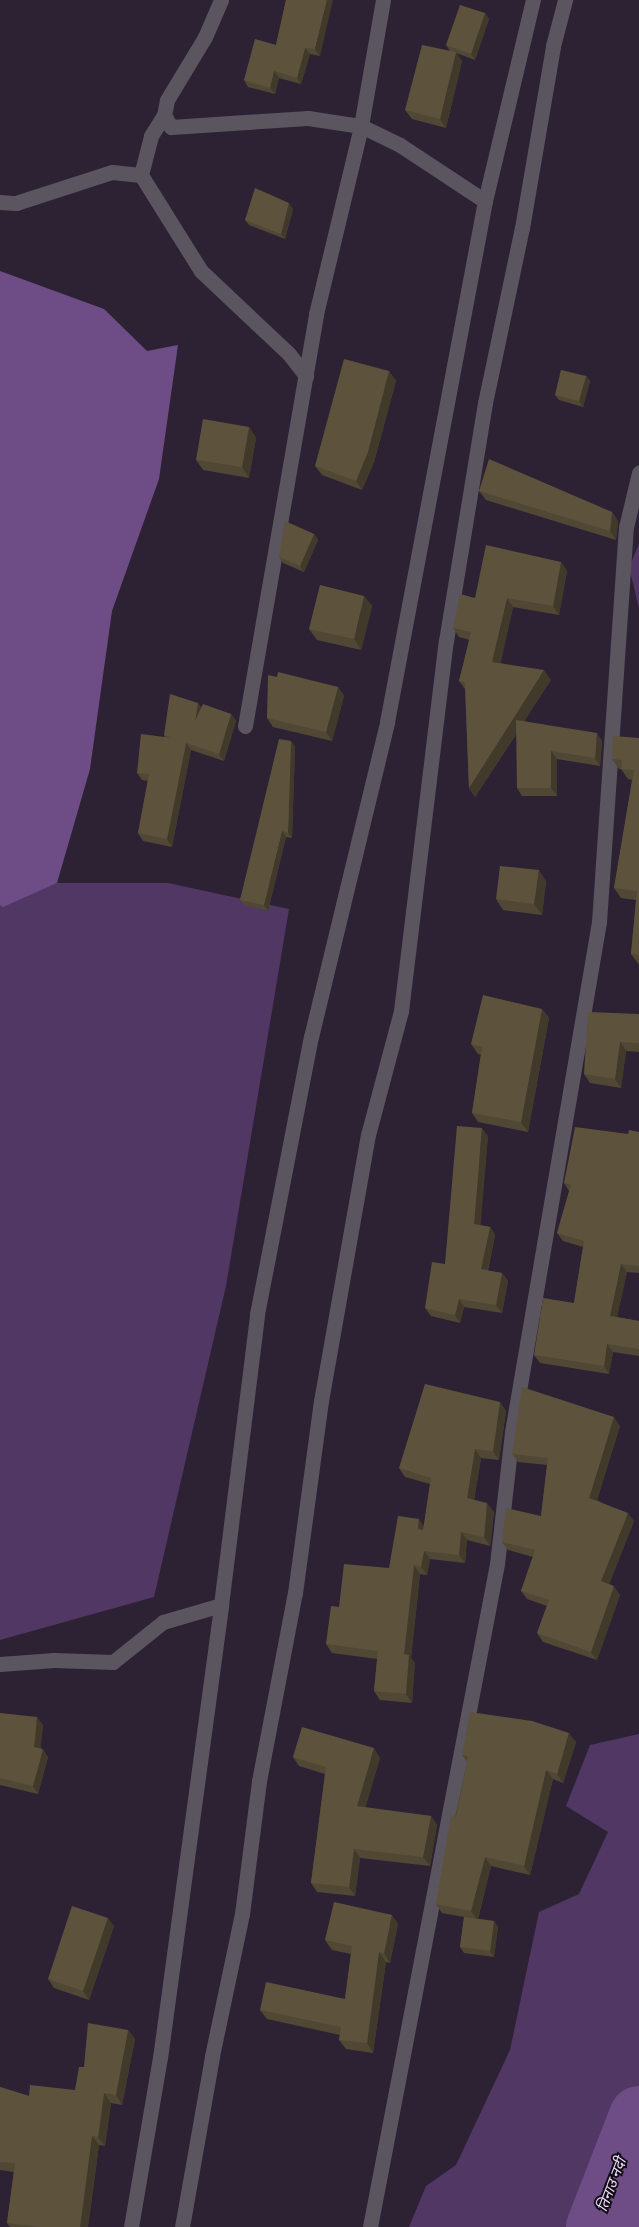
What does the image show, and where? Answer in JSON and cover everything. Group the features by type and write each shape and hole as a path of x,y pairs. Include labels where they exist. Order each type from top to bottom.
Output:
{"street":[{"path":"220,0 205,37 167,100 164,115 151,136 141,175 201,271 289,354 306,376"},
{"path":"245,726 316,314 361,126 384,0"},
{"path":"131,2227 160,2058 222,1605 257,1314 312,1037 387,722 485,201 533,0"},
{"path":"182,2227 212,2056 242,1914 259,1782 295,1593 321,1402 364,1154 401,1011 446,641 485,403 522,228 554,46 565,0"},
{"path":"164,115 171,127 308,118 361,126 400,145 485,201"},
{"path":"0,202 16,203 112,172 141,175"},
{"path":"370,2227 496,1564 512,1432 599,922 626,527 639,473"},
{"path":"0,1664 54,1660 113,1662 163,1622 222,1605"}],"shaded area":[{"path":"639,544 639,608 629,567"},
{"path":"57,883 168,883 289,909 226,1286 154,1597 0,1640 0,905"},
{"path":"639,1734 639,2126 590,2227 409,2227 426,2186 456,2165 510,2050 539,1912 579,1894 608,1832 566,1806 590,1745"}],"water":[{"path":"0,271 104,309 147,351 178,345 159,479 112,611 90,769 57,883 3,907 0,905"},
{"path":"639,2126 639,2227 590,2227"}],"building":[{"path":"286,0 327,0 315,49 305,48 297,78 274,71 270,88 244,80 255,39 276,45"},
{"path":"460,5 485,13 471,54 446,45"},
{"path":"422,45 456,52 440,119 405,110"},
{"path":"255,188 289,203 281,234 245,220"},
{"path":"344,359 389,371 368,452 356,481 315,466"},
{"path":"561,370 586,376 579,401 555,395"},
{"path":"203,419 249,427 242,467 196,460"},
{"path":"489,459 612,512 610,531 479,491"},
{"path":"285,521 314,534 300,566 279,557"},
{"path":"486,545 561,562 553,606 507,598 492,662 544,670 469,788 465,682 459,681 471,632 453,628 460,594 475,598"},
{"path":"320,585 364,596 354,639 309,629"},
{"path":"278,672 338,687 326,732 267,718 268,675 277,677"},
{"path":"170,694 198,703 195,721 203,704 231,714 219,754 186,743 167,839 138,833 149,774 137,773 141,734 172,738 164,735"},
{"path":"516,720 597,733 595,758 551,751 551,788 517,788"},
{"path":"613,736 639,738 639,955 631,954 637,891 614,888 634,770 621,769 622,760 612,759"},
{"path":"279,739 291,741 288,833 282,831 264,905 240,900"},
{"path":"500,866 539,870 534,904 496,899"},
{"path":"483,995 542,1009 521,1122 472,1113 482,1047 471,1044"},
{"path":"588,1012 639,1014 639,1043 620,1042 615,1079 584,1074"},
{"path":"457,1126 482,1128 474,1224 490,1227 481,1269 502,1273 496,1305 459,1299 455,1315 425,1308 432,1262 445,1264"},
{"path":"575,1127 628,1134 629,1130 639,1132 639,1266 621,1264 610,1316 639,1321 639,1349 607,1344 604,1366 534,1355 543,1298 574,1303 584,1241 557,1233 571,1185 564,1183"},
{"path":"425,1384 500,1402 493,1451 475,1449 467,1498 487,1503 484,1537 461,1532 459,1555 424,1551 421,1567 414,1565 404,1654 409,1655 406,1694 374,1691 378,1651 326,1644 331,1606 339,1607 344,1564 389,1568 398,1516 419,1519 418,1529 423,1530 431,1478 399,1468"},
{"path":"522,1387 614,1417 589,1498 628,1513 601,1581 614,1586 591,1652 537,1633 549,1600 521,1591 535,1550 502,1542 506,1508 541,1516 548,1458 512,1454"},
{"path":"470,1712 532,1721 569,1733 557,1774 546,1770 524,1866 485,1857 471,1911 436,1904 451,1815 456,1817 468,1756 462,1755"},
{"path":"0,1713 37,1717 34,1747 43,1749 33,1786 0,1778"},
{"path":"302,1727 374,1748 357,1806 431,1816 423,1857 354,1849 349,1887 311,1883 326,1767 293,1757"},
{"path":"334,1902 392,1915 384,1953 379,1952 367,2043 339,2040 341,2027 260,2010 266,1982 345,1999 352,1946 325,1940"},
{"path":"72,1906 108,1918 83,1991 48,1979"},
{"path":"464,1917 494,1921 490,1951 460,1947"},
{"path":"88,2023 128,2030 116,2095 104,2093 98,2137 92,2136 80,2227 40,2227 7,2223 15,2163 0,2162 0,2087 29,2096 30,2085 75,2090 79,2067 84,2067"}],"waterway":[{"name":"तिनाउ नदी","path":"596,2227 639,2116"}]}
